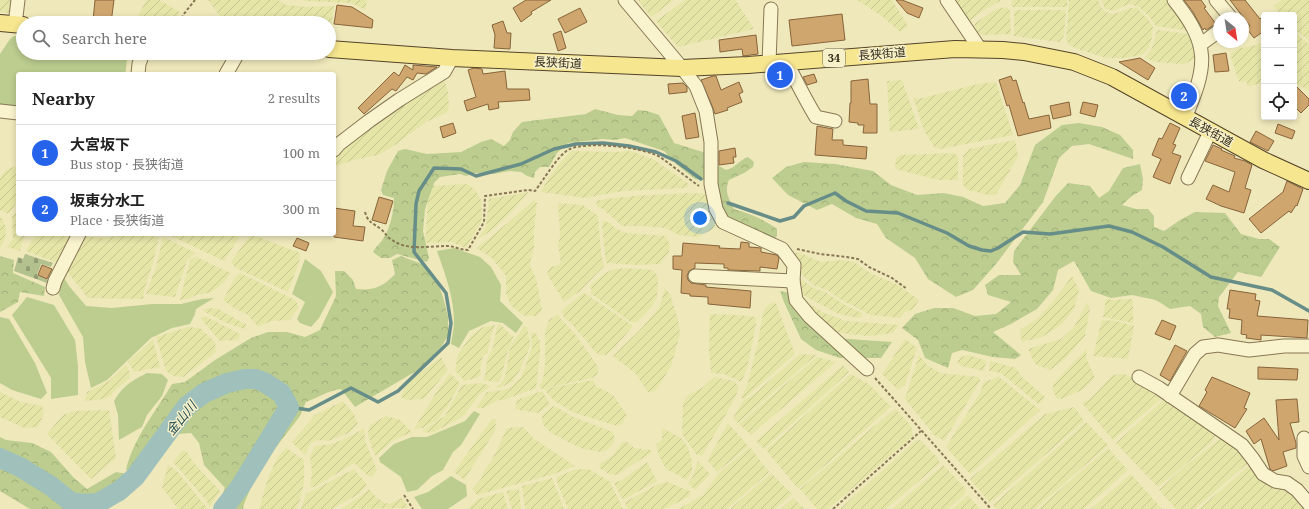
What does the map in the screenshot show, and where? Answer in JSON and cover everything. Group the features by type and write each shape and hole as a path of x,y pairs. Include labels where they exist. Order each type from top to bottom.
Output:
{"main road":[{"name":"長狭街道","path":"336,50 452,58 682,68 786,62 911,51 980,49 1024,52 1074,62 1112,77 1210,132 1263,160 1308,181"}],"street":[{"path":"13,24 18,0"},
{"path":"625,0 696,86 706,111 711,142 712,193 716,209 723,222 783,250 794,265 793,281 796,300 810,318 867,370"},
{"path":"947,0 980,49"},
{"path":"1174,0 1191,24 1201,44 1202,52 1201,74 1185,118"},
{"path":"1216,0 1226,12"},
{"path":"769,63 772,10"},
{"path":"1201,44 1213,35"},
{"path":"336,148 369,121 399,100 444,72 452,58"},
{"path":"138,72 141,60"},
{"path":"227,72 234,60"},
{"path":"786,62 799,84 806,102 816,117 835,121"},
{"path":"0,111 16,113"},
{"path":"1188,178 1210,132"},
{"path":"53,288 55,281 78,236"},
{"path":"695,276 793,281"},
{"path":"1170,396 1195,354 1203,347 1218,345 1248,350 1309,346"},
{"path":"1138,377 1170,396 1242,445 1262,474 1275,481 1287,483 1297,490 1309,504"},
{"path":"1304,438 1304,456 1309,467"}],"path":[{"path":"183,16 195,0"},
{"path":"365,212 367,219 370,222 381,229 396,243 409,246 449,246 468,250 484,222 486,196 528,190 535,191 560,157 570,149 588,146 616,146 640,150 658,156 698,186 712,193"},
{"path":"783,250 790,248 858,259 869,267 892,278 907,289"},
{"path":"867,370 991,509"},
{"path":"833,509 921,431"},
{"path":"404,495 413,509"}],"green space":[{"path":"0,0 13,0 10,13 0,12"},
{"path":"146,0 159,0 180,12 178,16 138,16"},
{"path":"208,0 278,0 286,5 308,7 334,6 333,16 220,16"},
{"path":"303,0 367,0 365,10 352,3"},
{"path":"638,0 674,0 651,17"},
{"path":"685,0 735,0 754,29 678,47 656,21"},
{"path":"857,0 892,0 908,26 900,32 882,16"},
{"path":"955,0 1000,1 984,10 967,23"},
{"path":"1013,0 1067,0 1067,7 1013,7 1011,5"},
{"path":"1069,0 1098,0 1101,8 1106,12 1113,14 1131,8 1137,8 1147,18 1153,27 1149,48 1142,55 1124,58 1107,58 1069,45 1066,39"},
{"path":"1101,0 1167,0 1191,31 1156,26 1148,15 1139,7 1129,4 1113,11 1105,9"},
{"path":"1281,0 1309,0 1309,41 1297,31 1297,12 1279,12 1274,6"},
{"path":"1007,7 1010,11 1011,34 982,35 977,32 974,24 996,9"},
{"path":"1017,10 1066,10 1064,36 1059,42 1014,36 1014,12"},
{"path":"1157,30 1189,34 1197,53 1196,58 1184,64 1152,61 1145,58 1152,48"},
{"path":"1297,34 1309,44 1309,91 1297,85"},
{"path":"16,36 16,60 127,60 125,72 16,72 16,109 0,107 0,54 10,39"},
{"path":"1261,42 1261,84 1247,86 1247,81 1239,82 1230,54 1237,49 1249,48 1249,46"},
{"path":"444,78 448,92 449,108 446,113 426,122 395,145 378,155 353,160 336,166 336,155 342,148 401,105"},
{"path":"902,80 919,129 890,132 887,81"},
{"path":"996,82 1013,135 940,149 934,147 924,130 913,97 918,99 978,84"},
{"path":"595,109 618,115 632,116 638,110 659,115 674,143 706,153 717,165 726,170 748,157 754,162 753,167 729,180 727,191 729,198 734,209 757,217 768,223 777,229 777,236 773,241 730,222 706,180 695,179 676,164 664,151 625,138 568,143 557,153 549,167 540,167 535,172 534,178 521,172 510,171 493,174 476,173 466,176 460,174 440,177 434,183 425,209 423,231 429,258 427,262 397,254 390,258 381,258 373,252 382,241 391,220 394,198 383,195 381,190 387,171 398,151 405,149 427,154 461,152 481,142 491,139 504,146 522,122 586,114"},
{"path":"1079,123 1102,127 1120,135 1133,150 1133,159 1089,144 1072,146 1059,158 1043,202 996,264 973,290 956,297 928,279 915,258 886,238 877,224 856,218 832,204 817,210 788,195 772,178 786,167 804,162 835,164 873,171 891,185 917,195 944,193 963,197 983,206 1005,203 1020,185 1035,145 1062,125"},
{"path":"1015,140 1018,156 997,193 994,195 988,195 968,190 963,185 963,156 969,149"},
{"path":"571,151 631,151 653,159 689,184 686,188 623,191 585,198 541,192 549,177"},
{"path":"954,153 958,157 958,180 938,180 895,169 896,158 900,155"},
{"path":"1140,164 1143,179 1142,190 1122,205 1136,209 1148,209 1154,216 1154,227 1164,231 1195,212 1225,213 1241,234 1259,239 1269,239 1280,247 1261,277 1238,272 1219,297 1218,306 1231,333 1215,337 1203,327 1201,314 1190,306 1170,309 1156,300 1132,295 1111,298 1091,291 1074,261 1058,270 1053,290 1037,309 1011,324 993,332 1021,355 1015,359 993,357 962,350 952,353 948,368 925,358 918,340 902,328 915,314 934,308 953,308 975,316 996,314 1011,302 988,295 985,285 999,275 1021,275 1013,262 1014,251 1055,197 1068,183 1090,186 1099,198 1109,191 1123,168"},
{"path":"16,166 16,203 9,214 0,210 0,178 6,170"},
{"path":"468,184 475,190 481,200 482,214 481,222 466,248 452,242 425,243 429,186"},
{"path":"529,192 492,230 478,239 486,226 489,199"},
{"path":"689,193 705,194 715,219 715,228 698,237 679,235 666,228 622,226 603,209 597,207 596,201 634,196"},
{"path":"534,200 537,203 534,247 530,263 536,278 542,310 536,316 525,316 511,306 506,293 506,276 492,258 476,248"},
{"path":"558,203 583,205 598,216 601,253 604,266 580,291 564,302 547,274 549,268 561,264 558,245 560,235"},
{"path":"16,211 16,236 26,236 23,240 20,251 7,247 13,239 12,217"},
{"path":"0,217 3,220 6,229 5,239 0,248"},
{"path":"603,221 610,223 616,229 627,233 666,236 670,245 669,252 660,264 638,265 606,263 602,226"},
{"path":"35,236 72,236 60,261 57,263 26,251"},
{"path":"85,236 101,238 118,236 159,237 143,299 88,298 65,269"},
{"path":"171,236 240,236 224,261"},
{"path":"250,236 256,236 300,253 299,262 288,292 236,268 231,262"},
{"path":"163,237 196,253 187,260 175,297 146,294 156,267"},
{"path":"454,248 480,257 491,267 501,285 500,301 523,323 516,333 503,323 491,321 469,331 459,348 451,344 454,313 448,286 437,251"},
{"path":"789,252 800,253 821,262 842,260 854,262 872,274 896,284 919,300 913,309 905,312 900,318 871,315 838,298 829,291 815,286 803,276"},
{"path":"25,254 53,263 51,267 41,264 37,275 48,280 47,283 14,271 18,257 23,259"},
{"path":"0,256 14,260 13,273 45,287 44,296 20,292 18,302 0,312"},
{"path":"401,256 427,266 436,278 448,317 448,336 441,347 418,370 355,407 341,389 328,392 306,402 300,416 257,472 243,509 216,509 225,488 204,465 199,443 191,433 178,434 164,448 154,462 131,472 126,470 139,436 172,384 185,382 215,360 251,338 268,332 287,332 305,337 320,330 336,296 335,271 344,271 353,280 356,289 373,289 382,285 395,274 392,260"},
{"path":"196,257 231,273 223,283 212,292 180,300 190,260"},
{"path":"305,259 321,271 333,292 319,318 311,327 300,323 297,319 305,302 292,294"},
{"path":"624,268 653,270 658,277 657,297 651,308 637,322 631,322 590,293 592,290 590,286 604,274 611,270"},
{"path":"240,273 295,300 299,307 290,320 271,321 258,327 248,315 234,308 223,300 236,276"},
{"path":"63,276 69,286 86,306 112,308 152,304 181,304 214,298 196,309 190,324 172,328 151,338 107,380 91,388 85,362 83,337 59,295"},
{"path":"1072,276 1079,290 1074,309 1061,325 1042,337 1022,342 1020,330 1038,318 1056,298"},
{"path":"798,277 813,288 825,292 843,304 862,313 862,317 858,318 839,314 800,293"},
{"path":"665,288 670,294 678,320 680,334 671,366 658,387 654,391 648,392 635,373 613,356 640,330 659,308"},
{"path":"780,291 790,293 821,337 892,342 881,358 840,358 816,350 801,339"},
{"path":"584,293 633,326 606,355 599,355 594,351 570,322 564,318 562,310"},
{"path":"27,297 54,305 75,340 78,366 78,395 51,399 51,378 12,315"},
{"path":"803,299 822,312 845,321 899,325 893,333 868,336 841,333 825,326"},
{"path":"1106,299 1133,299 1133,323 1103,317"},
{"path":"773,302 776,303 795,354 744,399 741,398 747,386 758,342 763,313 766,307"},
{"path":"1087,303 1090,308 1085,336 1065,359 1050,370 1035,364 1028,349 1061,339 1074,327"},
{"path":"209,308 218,309 247,325 244,329 224,322 202,310"},
{"path":"558,314 575,334 599,368 597,375 592,378 542,389 539,386 543,380 545,365 545,331 549,320"},
{"path":"710,314 756,317 747,369 741,382 724,374 711,373 709,350"},
{"path":"205,316 240,334 238,340 220,341 201,319"},
{"path":"0,317 9,319 35,363 47,393 41,399 12,390 0,383"},
{"path":"1102,320 1116,321 1134,326 1128,359 1093,356"},
{"path":"499,324 514,337 508,350 501,378 498,382 483,380 487,360 493,347"},
{"path":"495,325 488,352 483,356 480,368 481,374 477,378 464,381 455,370 458,354 471,336 483,327"},
{"path":"524,326 527,327 530,342 529,349 520,370 512,382 499,388 496,387 505,377 510,347"},
{"path":"188,327 200,328 215,342 216,352 183,377 173,376 166,371 156,337"},
{"path":"531,332 536,333 540,341 536,388 504,400 499,400 484,408 476,408 487,392 504,390 511,387 521,377 532,348"},
{"path":"153,339 160,367 134,372 128,362"},
{"path":"905,339 917,348 905,385 898,390 882,374"},
{"path":"1087,348 1086,358 1094,375 1094,379 1082,390 1062,399 1057,399 1053,391 1053,384"},
{"path":"800,354 816,355 738,423 733,418 743,401 753,395"},
{"path":"919,355 927,365 940,373 979,377 980,381 944,441 934,435 905,399"},
{"path":"969,355 986,361 984,371 961,366 957,362 960,357"},
{"path":"441,357 448,370 424,399 407,400 401,397 406,384"},
{"path":"817,357 836,362 751,435 739,424"},
{"path":"990,361 1016,368 1022,377 1045,397 1043,401 1038,404 1001,373 989,371"},
{"path":"126,365 129,370 130,378 114,391 111,396 104,399 85,401 87,392 109,381"},
{"path":"843,365 849,372 764,449 756,441"},
{"path":"147,373 162,374 168,380 162,396 147,415 142,427 119,440 118,415 114,401 128,384"},
{"path":"450,373 460,383 448,406 437,420 423,428 414,429 439,388"},
{"path":"851,374 870,385 891,407 798,489 766,450"},
{"path":"1123,374 1137,379 1162,398 1113,440 1082,403 1090,399 1113,375"},
{"path":"714,377 734,381 739,387 735,398 702,456 696,454 682,434 683,402 688,395 702,388"},
{"path":"999,377 1040,410 970,474 946,447 980,393 984,382"},
{"path":"593,380 596,386 613,395 627,415 621,425 617,426 572,412 553,400 544,389"},
{"path":"481,383 491,386 479,395 465,414 434,432 430,433 422,431 445,416 462,385"},
{"path":"542,391 550,404 543,410 537,413 515,409 517,400"},
{"path":"0,392 21,402 42,406 44,413 38,427 24,428 0,417"},
{"path":"1163,400 1168,401 1216,434 1212,442 1158,487 1116,443"},
{"path":"343,401 354,414 358,424 350,432 342,436 328,441 317,440 311,443 305,455 292,442 315,415"},
{"path":"553,406 571,416 613,432 615,441 609,449 602,452 594,451 580,448 551,433 543,425 542,418 543,414"},
{"path":"1074,407 1084,421 990,503 970,479 1045,414"},
{"path":"896,409 911,426 913,436 828,509 817,509 800,489"},
{"path":"109,410 116,458 91,479 47,434 63,415 74,411"},
{"path":"474,411 480,414 461,445 453,452 443,470 432,476 417,490 407,492 401,477 380,462 379,458 394,444 412,437 427,437 465,421"},
{"path":"386,416 400,420 412,432 392,441 376,456 372,449 368,433 370,425"},
{"path":"492,419 496,419 495,431 464,480 454,472"},
{"path":"1086,422 1108,445 1035,509 997,509 993,505"},
{"path":"728,423 748,446 717,472 708,461"},
{"path":"523,427 533,438 575,466 554,474 477,495 472,489 481,479 507,428"},
{"path":"364,428 365,441 377,470 372,477 368,476 354,463 315,487 310,487 312,472 310,457 315,446 332,444 353,435"},
{"path":"662,428 681,438 688,448 692,461 692,471 687,480 666,469 659,456 656,444 662,440"},
{"path":"0,437 6,440 32,443 51,452 74,478 87,489 116,472 127,474 128,488 111,507 107,509 30,509 0,491"},
{"path":"1220,439 1228,442 1242,452 1249,462 1195,509 1176,509 1159,490 1186,465"},
{"path":"920,440 937,457 940,463 886,509 840,509 915,441"},
{"path":"622,442 627,442 634,448 649,449 652,452 617,475 609,474 600,468 600,464 613,455"},
{"path":"750,447 769,472 727,509 679,509 703,495 719,473"},
{"path":"286,448 304,460 304,483 300,500 296,509 259,509 267,481 277,458"},
{"path":"1108,448 1128,470 1084,509 1038,509"},
{"path":"183,450 187,452 194,463 220,491 210,507 206,500 173,462"},
{"path":"698,461 710,474 695,490 688,483 692,478"},
{"path":"647,462 657,481 623,500 614,483 622,480"},
{"path":"1251,464 1287,488 1309,509 1199,509"},
{"path":"168,465 176,470 208,509 178,509 162,487"},
{"path":"943,465 966,489 964,495 948,509 892,509"},
{"path":"354,469 367,485 359,494 332,509 301,509 306,494"},
{"path":"574,470 591,470 610,482 623,509 568,509 557,482 557,477"},
{"path":"771,473 792,494 775,509 730,509"},
{"path":"1131,474 1162,509 1091,509"},
{"path":"451,476 466,485 467,496 448,509 422,509 414,497 428,492"},
{"path":"552,478 564,509 525,509 522,486"},
{"path":"667,482 690,491 690,496 665,509 627,509 625,502 658,484"},
{"path":"369,489 377,498 389,504 402,498 408,508 341,509"},
{"path":"519,489 521,509 512,509 507,491"},
{"path":"503,492 508,509 467,509 478,499"},
{"path":"968,495 980,509 952,509"},
{"path":"793,498 805,509 781,509"}],"building":[{"path":"95,0 114,0 112,16 93,16"},
{"path":"526,0 551,0 531,12 532,14 521,22 513,8"},
{"path":"896,0 902,0 923,8 919,18 907,13"},
{"path":"1184,0 1201,0 1206,7 1204,8 1213,20 1213,26 1203,30"},
{"path":"1230,0 1245,0 1260,19 1261,18 1261,33 1254,38 1249,32 1249,12 1239,12"},
{"path":"337,5 352,7 373,20 372,28 336,24"},
{"path":"580,8 587,22 565,33 558,19"},
{"path":"842,14 845,40 792,46 789,20"},
{"path":"503,21 507,33 511,33 510,49 494,48 495,35 492,25"},
{"path":"561,31 566,48 558,51 553,34"},
{"path":"756,35 758,54 743,56 742,49 720,52 719,40"},
{"path":"1226,53 1229,71 1215,72 1213,55"},
{"path":"1140,58 1155,68 1148,80 1119,62"},
{"path":"405,65 413,70 413,65 437,67 426,74 417,73 413,80 407,77 396,91 392,89 364,114 358,108 394,72 399,76"},
{"path":"474,68 482,69 483,74 505,71 507,89 529,89 530,100 498,102 499,108 489,110 488,104 467,111 464,101 476,97 468,70"},
{"path":"814,74 817,82 807,85 803,77"},
{"path":"716,76 721,90 739,82 743,92 739,94 742,102 727,108 728,110 715,114 701,80"},
{"path":"1011,76 1013,81 1016,80 1029,119 1049,115 1051,128 1018,136 1009,105 1007,106 999,80"},
{"path":"868,79 870,104 877,104 877,133 863,133 864,125 849,122 851,81"},
{"path":"683,83 687,87 687,92 669,94 668,84"},
{"path":"1297,87 1309,99 1309,105 1301,113 1297,109"},
{"path":"1183,89 1186,92 1183,102 1176,95"},
{"path":"1069,102 1071,115 1053,119 1050,106"},
{"path":"1083,102 1098,105 1095,117 1080,113"},
{"path":"695,113 699,137 686,139 682,116"},
{"path":"453,123 456,133 443,138 440,127"},
{"path":"1170,123 1180,128 1173,144 1176,145 1172,153 1181,156 1170,184 1153,177 1161,159 1152,155 1159,138 1162,139"},
{"path":"1278,124 1295,131 1292,139 1275,133"},
{"path":"817,126 833,129 832,140 843,140 843,145 867,147 866,159 815,155"},
{"path":"1256,131 1274,141 1268,151 1250,142"},
{"path":"1213,145 1235,156 1234,158 1252,165 1245,188 1251,190 1244,213 1221,206 1206,199 1213,185 1229,192 1235,172 1205,161"},
{"path":"735,148 736,157 733,157 734,163 719,165 719,151"},
{"path":"1287,181 1303,189 1297,206 1296,205 1291,213 1289,211 1261,233 1249,219 1283,192"},
{"path":"379,197 393,201 386,224 372,220"},
{"path":"336,208 355,211 353,226 365,227 363,241 334,237 336,236"},
{"path":"297,238 309,243 306,251 293,246"},
{"path":"741,242 749,243 749,247 761,248 761,252 777,255 779,258 777,269 760,267 760,271 728,270 728,268 724,268 724,264 695,263 695,268 689,271 687,276 691,283 706,285 706,287 751,291 750,308 708,304 708,297 690,296 690,294 681,293 682,270 673,269 673,256 682,256 683,243 720,246 719,248 740,249"},
{"path":"42,265 52,269 47,279 38,275"},
{"path":"1230,290 1256,294 1255,300 1260,301 1257,316 1308,320 1307,338 1261,335 1261,340 1246,338 1247,335 1241,334 1242,320 1229,318 1230,309 1227,309"},
{"path":"1162,320 1176,326 1170,340 1155,334"},
{"path":"1175,345 1187,351 1170,381 1160,375"},
{"path":"1258,367 1298,369 1297,380 1258,379"},
{"path":"1212,377 1250,393 1244,408 1247,409 1235,428 1199,406 1207,392 1205,390"},
{"path":"1297,399 1299,422 1290,423 1296,448 1283,452 1287,466 1273,471 1270,469 1261,439 1254,444 1246,431 1264,418 1279,440 1276,400"}],"waterway":[{"path":"289,407 309,410 351,388 378,402 398,391 448,343 451,323 446,293 414,252 416,204 419,191 434,168 461,169 476,176 521,164 554,149 576,144 603,143 629,146 656,152 676,161 701,179"},
{"path":"728,203 780,221 794,217 804,206 835,193 846,201 866,211 898,213 947,233 969,246 991,251 1023,232 1050,234 1109,226 1132,232 1163,247 1211,277 1272,290 1309,311"},
{"name":"金山川","path":"0,458 20,467 51,486 71,502 84,504 98,503 119,491 135,477 187,406 204,393 227,383 245,379 256,379 264,382 281,393 289,407 240,487 223,509"}],"place":[{"name":"大宮坂下","path":"780,75"},
{"name":"坂東分水工","path":"1184,96"}]}
